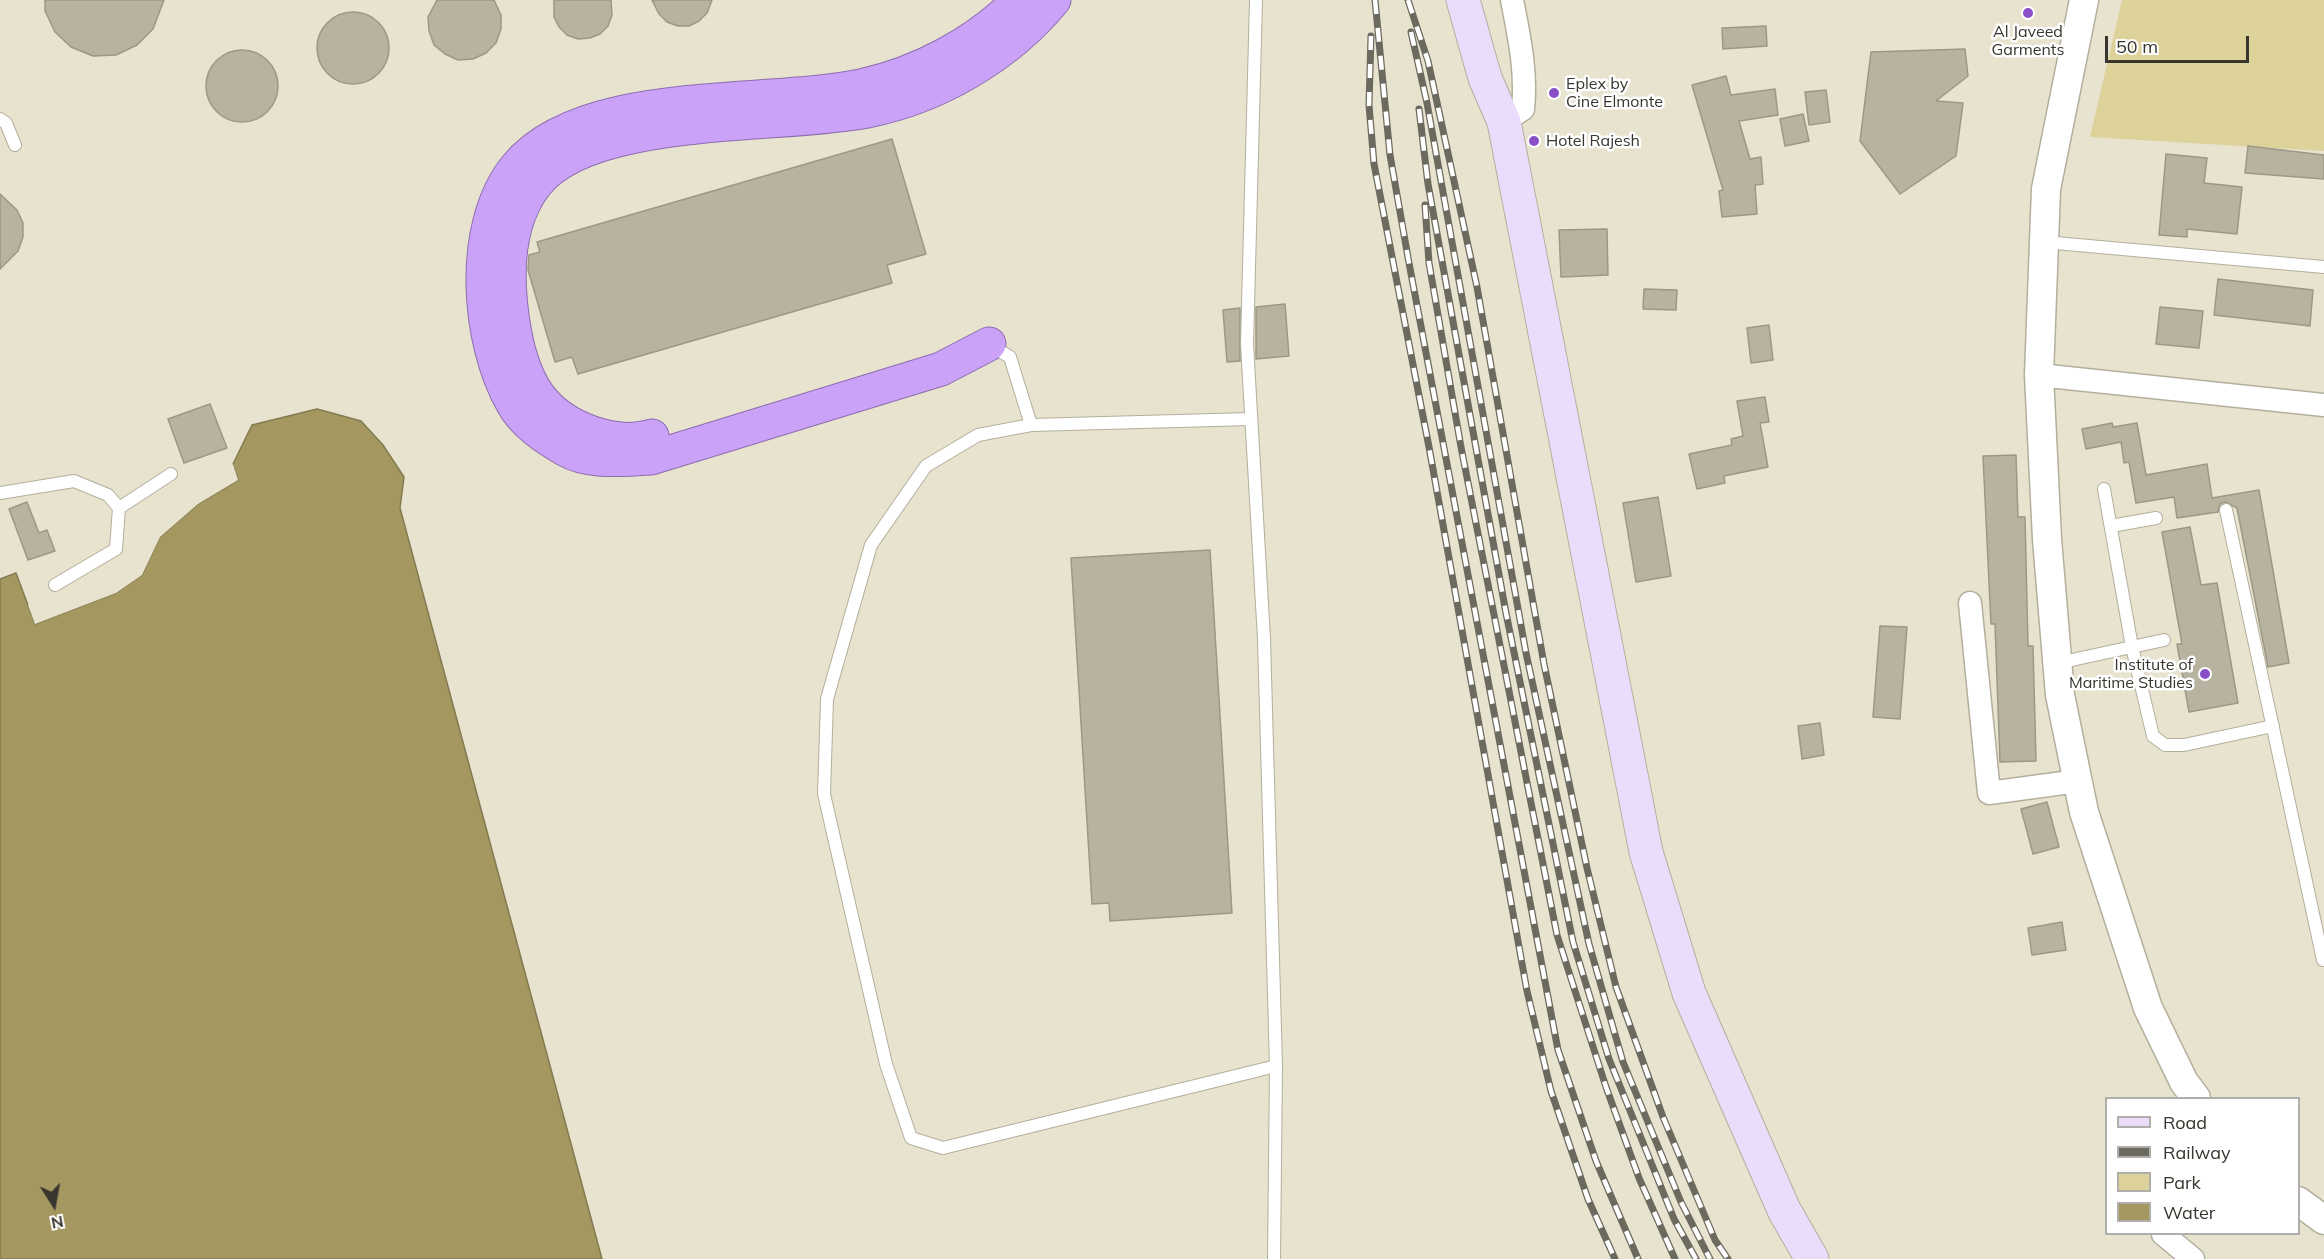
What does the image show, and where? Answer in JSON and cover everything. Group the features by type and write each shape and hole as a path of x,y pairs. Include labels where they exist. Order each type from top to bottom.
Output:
{"highway":[{"path":"989,344 934,351 646,438 612,438 573,426 542,401 519,358 509,303 509,253 519,216 536,184 563,160 604,143 892,78 937,59 969,41 1018,0"},
{"path":"757,110 869,110 929,91 958,77 1006,45 1054,0"}],"main road":[{"path":"1463,0 1485,78 1504,122 1646,852 1689,993 1785,1210 1812,1259"}],"street":[{"path":"1504,122 1523,109 1524,97 1524,64 1512,0"},
{"path":"2084,0 2046,189 2039,375 2060,695 2084,812 2148,1008 2184,1082 2195,1097"},
{"path":"2039,375 2324,405"},
{"path":"1970,603 1989,793 2078,781"},
{"path":"2300,1202 2324,1220"},
{"path":"2165,1235 2193,1259"}],"lane":[{"path":"1256,0 1247,344 1264,639 1276,1066 1274,1259"},
{"path":"0,119 6,123 15,144"},
{"path":"2044,242 2324,267"},
{"path":"989,344 1010,357 1031,425"},
{"path":"1251,419 1031,425 978,435 926,466 871,545 827,699 824,794 886,1064 911,1138 943,1148 1276,1066"},
{"path":"119,508 171,474"},
{"path":"0,493 74,481 108,495 119,508 116,549 55,585"},
{"path":"2104,489 2132,647 2153,736 2165,745 2184,745 2273,726"},
{"path":"2226,510 2323,960"},
{"path":"2111,526 2156,518"},
{"path":"2058,663 2164,640"}],"green space":[{"path":"2122,0 2324,0 2324,151 2090,137"}],"water":[{"path":"317,409 361,421 383,445 404,477 400,508 602,1259 0,1259 0,579 16,573 35,624 116,593 142,575 160,537 198,504 238,480 233,464 252,425"}],"pier":[{"path":"233,464 238,480 198,504 160,537 142,575 116,593 35,624 28,605 30,604 36,620 114,591 139,573 157,535 197,501 235,479 231,466"}],"building":[{"path":"45,0 164,0 153,29 137,45 116,55 93,56 71,47 55,32 45,11"},
{"path":"437,0 494,0 501,15 501,29 496,43 486,53 473,59 458,60 445,54 434,45 429,31 428,17"},
{"path":"554,0 611,0 612,15 608,26 600,34 590,38 578,39 567,35 559,27 554,17"},
{"path":"652,0 712,0 707,13 699,21 689,26 678,26 667,22 659,14"},
{"path":"360,12 379,22 387,34 389,48 387,62 379,74 367,82 346,84 327,74 319,62 317,41 327,22 339,14"},
{"path":"1766,26 1767,46 1723,49 1722,28"},
{"path":"1965,49 1968,76 1936,101 1963,103 1956,156 1900,194 1860,141 1871,52"},
{"path":"249,50 268,60 276,72 278,86 276,100 268,112 256,120 235,122 216,112 208,100 206,79 216,60 228,52"},
{"path":"1726,76 1731,95 1775,89 1778,115 1739,121 1750,159 1761,157 1763,184 1755,185 1757,214 1722,217 1719,191 1723,190 1692,85"},
{"path":"1826,90 1830,122 1809,125 1805,92"},
{"path":"1803,114 1809,141 1785,146 1780,119"},
{"path":"892,139 926,254 887,265 892,283 578,374 572,357 555,362 528,270 529,255 540,252 537,242"},
{"path":"2248,146 2324,155 2324,179 2245,173"},
{"path":"2166,154 2207,158 2204,183 2242,187 2237,234 2187,229 2187,237 2159,235"},
{"path":"0,194 17,210 23,223 23,237 18,251 0,269"},
{"path":"1607,229 1608,275 1561,277 1559,230"},
{"path":"2218,279 2313,290 2310,326 2214,315"},
{"path":"1644,289 1677,290 1676,310 1643,309"},
{"path":"1285,304 1289,356 1256,359 1256,307"},
{"path":"2160,307 2203,311 2199,348 2156,344"},
{"path":"1240,308 1240,361 1227,362 1223,310"},
{"path":"1769,325 1773,360 1751,363 1747,328"},
{"path":"1765,397 1769,422 1760,423 1768,467 1724,476 1725,483 1697,489 1689,454 1732,445 1731,439 1743,436 1737,401"},
{"path":"210,404 227,448 184,463 168,419"},
{"path":"2112,423 2113,427 2137,423 2146,475 2207,464 2212,498 2259,490 2289,663 2268,667 2237,508 2225,502 2220,504 2218,512 2177,518 2174,497 2136,503 2129,462 2124,463 2121,442 2086,449 2082,429"},
{"path":"2016,455 2018,517 2025,517 2028,646 2033,646 2036,761 2000,762 1995,624 1991,624 1983,456"},
{"path":"1658,497 1671,576 1636,582 1623,503"},
{"path":"27,502 39,533 47,530 55,551 28,560 9,509"},
{"path":"2190,527 2201,585 2217,583 2238,703 2189,712 2177,644 2182,644 2162,532"},
{"path":"1210,550 1232,913 1110,921 1109,903 1092,904 1071,558"},
{"path":"1880,626 1907,627 1900,719 1873,717"},
{"path":"1820,723 1824,755 1802,759 1798,726"},
{"path":"2047,802 2059,847 2033,854 2021,809"},
{"path":"2062,922 2066,950 2032,955 2028,928"}],"railway":[{"path":"1375,0 1390,155 1558,1050 1596,1161 1638,1259"},
{"path":"1408,0 1428,61 1477,287 1544,664 1587,868 1616,987 1663,1117 1715,1240 1728,1259"},
{"path":"1411,32 1427,103 1526,653 1589,944 1623,1062 1681,1202 1710,1259"},
{"path":"1371,36 1369,105 1374,164 1429,447 1527,991 1551,1091 1588,1199 1615,1259"},
{"path":"1419,109 1428,184 1506,613 1573,942 1609,1059 1674,1219 1696,1259"},
{"path":"1425,205 1429,263 1461,447 1557,935 1606,1087 1639,1178 1675,1259"}],"place":[{"name":"Al Javeed Garments","path":"2028,13"},
{"name":"Eplex by Cine Elmonte","path":"1554,93"},
{"name":"Hotel Rajesh","path":"1534,141"},
{"name":"Institute of Maritime Studies","path":"2205,674"}]}
